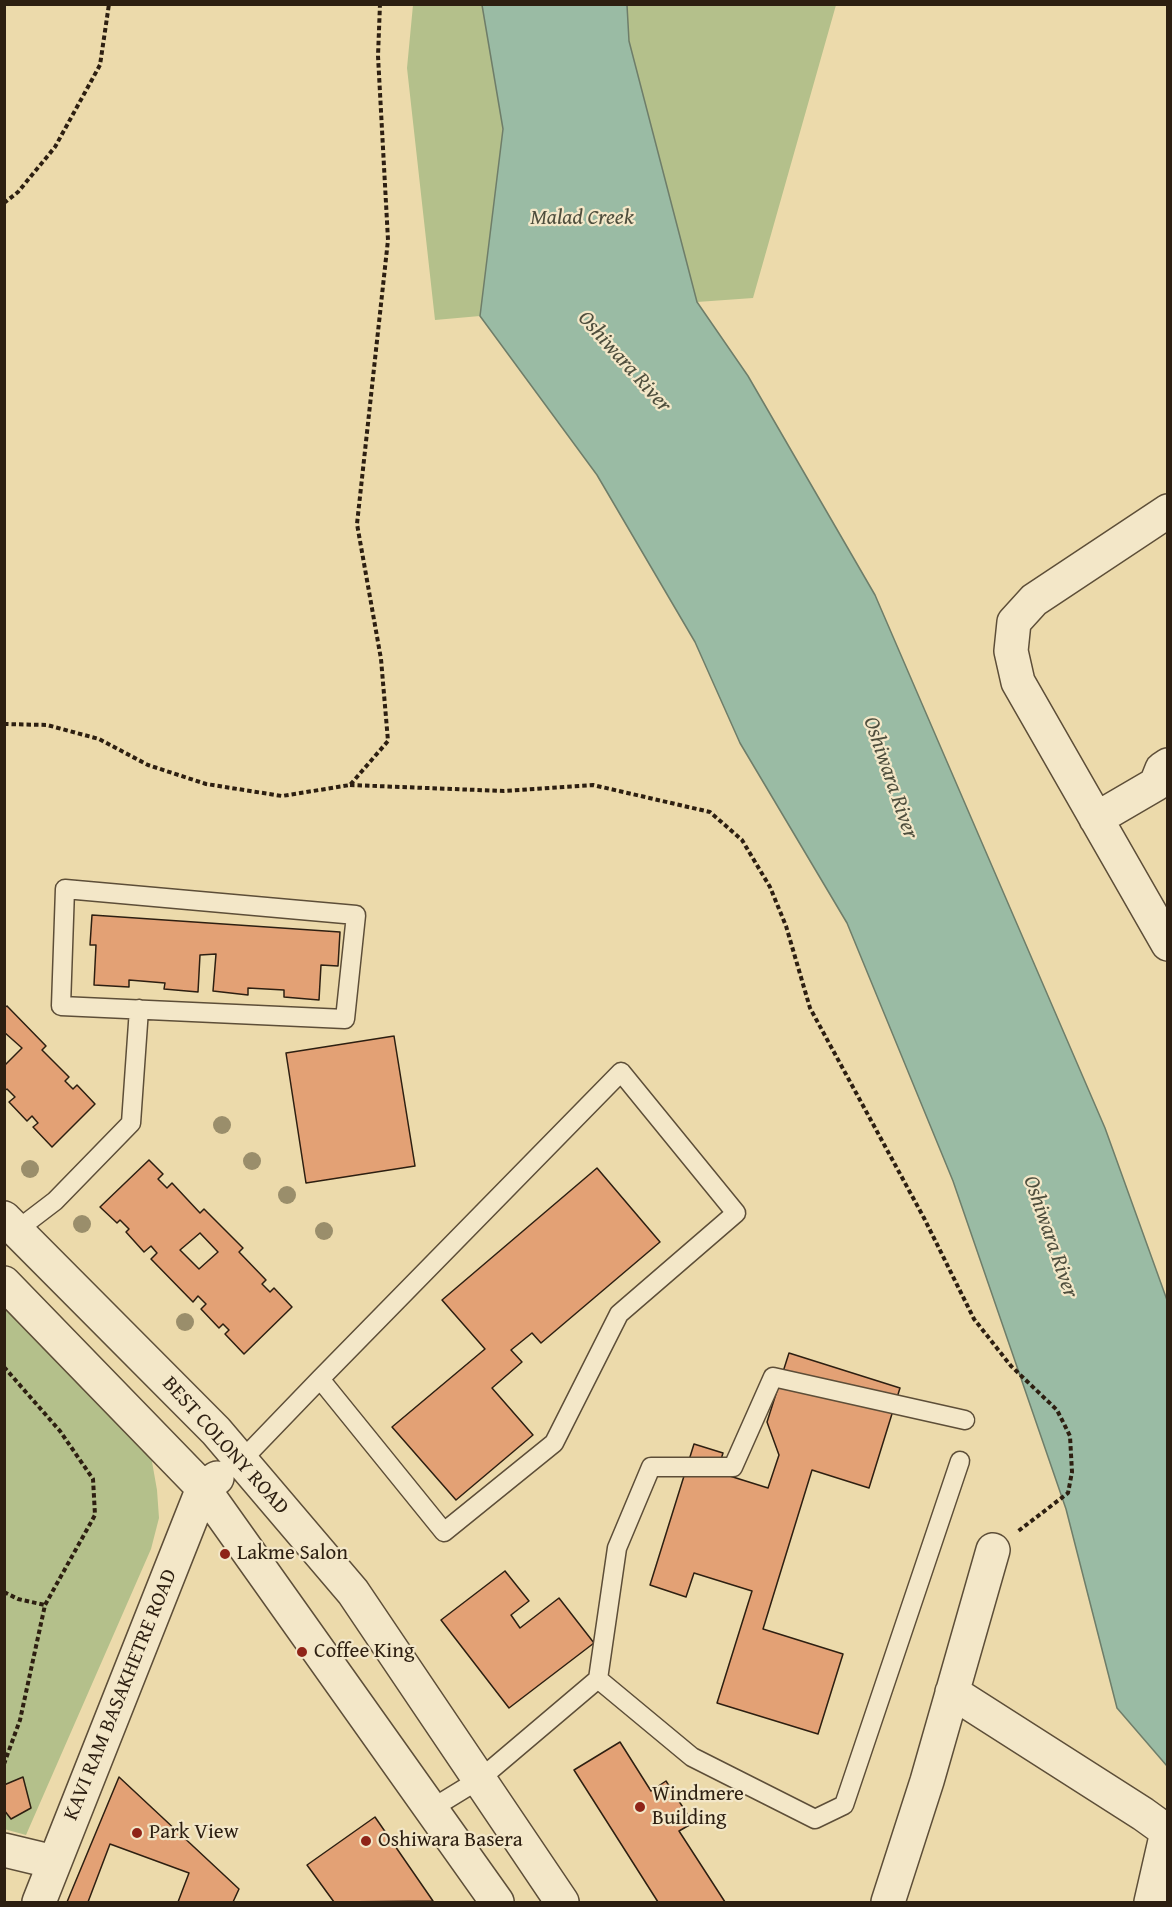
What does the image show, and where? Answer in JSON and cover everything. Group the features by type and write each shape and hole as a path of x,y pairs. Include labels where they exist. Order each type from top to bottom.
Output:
{"street":[{"path":"1167,511 1034,600 1014,622 1011,651 1018,682 1167,944"},
{"path":"1096,819 1156,784 1162,770 1167,765"},
{"name":"BEST COLONY ROAD","path":"11,1224 216,1431 353,1592 562,1902"},
{"path":"4,1283 203,1488 497,1902"},
{"path":"203,1488 241,1461"},
{"name":"KAVI RAM BASAKHETRE ROAD","path":"39,1902 203,1488"},
{"path":"888,1902 927,1781 993,1550"},
{"path":"952,1692 1143,1814 1167,1832 1151,1902"},
{"path":"4,1850 54,1862"}],"lane":[{"path":"65,889 356,915 345,1019 139,1009 61,1006 65,889"},
{"path":"11,1224 56,1201 131,1123 139,1009"},
{"path":"241,1461 321,1379 621,1072 736,1213 619,1314 554,1443 444,1532 321,1379"},
{"path":"431,1809 480,1779 598,1679 617,1548 651,1467 733,1467 773,1377 965,1420"},
{"path":"598,1679 692,1757 815,1819 844,1805 960,1461"}],"path":[{"path":"4,203 18,192 55,147 100,64 110,4"},
{"path":"350,785 388,741 381,659 357,524 388,240 378,57 380,4"},
{"path":"4,724 47,724 99,739 148,765 206,784 282,796 350,785 504,791 593,785 710,812 742,840 770,887 782,917 810,1008 924,1218 974,1319 1011,1366 1057,1410 1070,1436 1072,1472 1068,1493 993,1550"},
{"path":"4,1366 60,1431 93,1479 95,1515 45,1605 20,1720 4,1764"},
{"path":"4,1592 18,1599 45,1605"}],"shaded area":[{"path":"413,5 482,5 503,129 480,316 435,320 407,68"},
{"path":"626,5 836,5 753,298 697,302 629,41"},
{"path":"4,1294 151,1456 159,1518 151,1549 26,1835 4,1829"}],"water":[{"path":"482,5 627,5 629,41 697,302 748,376 875,595 1105,1128 1167,1300 1167,1766 1117,1708 1066,1509 953,1181 847,923 740,743 695,642 597,475 480,316 503,129"}],"building":[{"path":"92,915 340,932 338,966 321,965 319,1000 284,997 284,990 248,988 248,995 213,991 216,954 200,955 198,992 164,989 165,983 129,980 129,987 94,985 96,945 90,945"},
{"path":"7,1006 46,1046 42,1050 69,1077 65,1081 73,1089 77,1085 95,1104 52,1147 33,1127 38,1123 32,1116 27,1121 9,1102 15,1097 7,1089 4,1091 4,1066 22,1048 4,1032 4,1008"},
{"path":"394,1036 415,1166 306,1183 286,1053"},
{"path":"149,1160 163,1174 158,1179 167,1188 172,1183 200,1213 204,1209 243,1248 239,1252 266,1280 262,1284 270,1292 274,1288 292,1307 244,1354 225,1334 229,1330 223,1324 219,1328 201,1309 206,1304 198,1296 193,1302 151,1259 157,1253 151,1246 144,1252 126,1232 129,1229 120,1220 117,1223 100,1207","holes":["200,1233 218,1252 199,1269 180,1250"]},
{"path":"597,1168 660,1242 541,1343 532,1333 511,1350 522,1362 492,1388 533,1435 456,1500 392,1427 485,1349 442,1300"},
{"path":"789,1353 900,1388 869,1488 812,1470 763,1629 843,1654 818,1734 717,1703 752,1591 694,1573 686,1597 650,1585 694,1444 723,1453 717,1472 768,1488 779,1455 767,1422"},
{"path":"505,1571 529,1601 511,1615 520,1628 559,1598 594,1643 509,1708 441,1620"},
{"name":"Windmere Building","path":"620,1742 651,1791 666,1781 693,1823 679,1831 725,1902 658,1902 574,1770"},
{"path":"23,1777 31,1808 11,1819 4,1810 4,1785"},
{"name":"Park View","path":"119,1777 239,1889 233,1902 67,1902"},
{"name":"Oshiwara Basera","path":"375,1817 433,1901 334,1902 307,1865"},
{"path":"110,1844 189,1873 178,1902 88,1902"}],"place":[{"name":"Lakme Salon","path":"225,1554"},
{"name":"Coffee King","path":"302,1652"},
{"name":"Windmere Building","path":"640,1807"},
{"name":"Park View","path":"137,1833"},
{"name":"Oshiwara Basera","path":"366,1841"}],"water label":[{"name":"Malad Creek","path":"582,218"},
{"name":"Oshiwara River","path":"624,362"},
{"name":"Oshiwara River","path":"890,778"},
{"name":"Oshiwara River","path":"1050,1237"}]}
